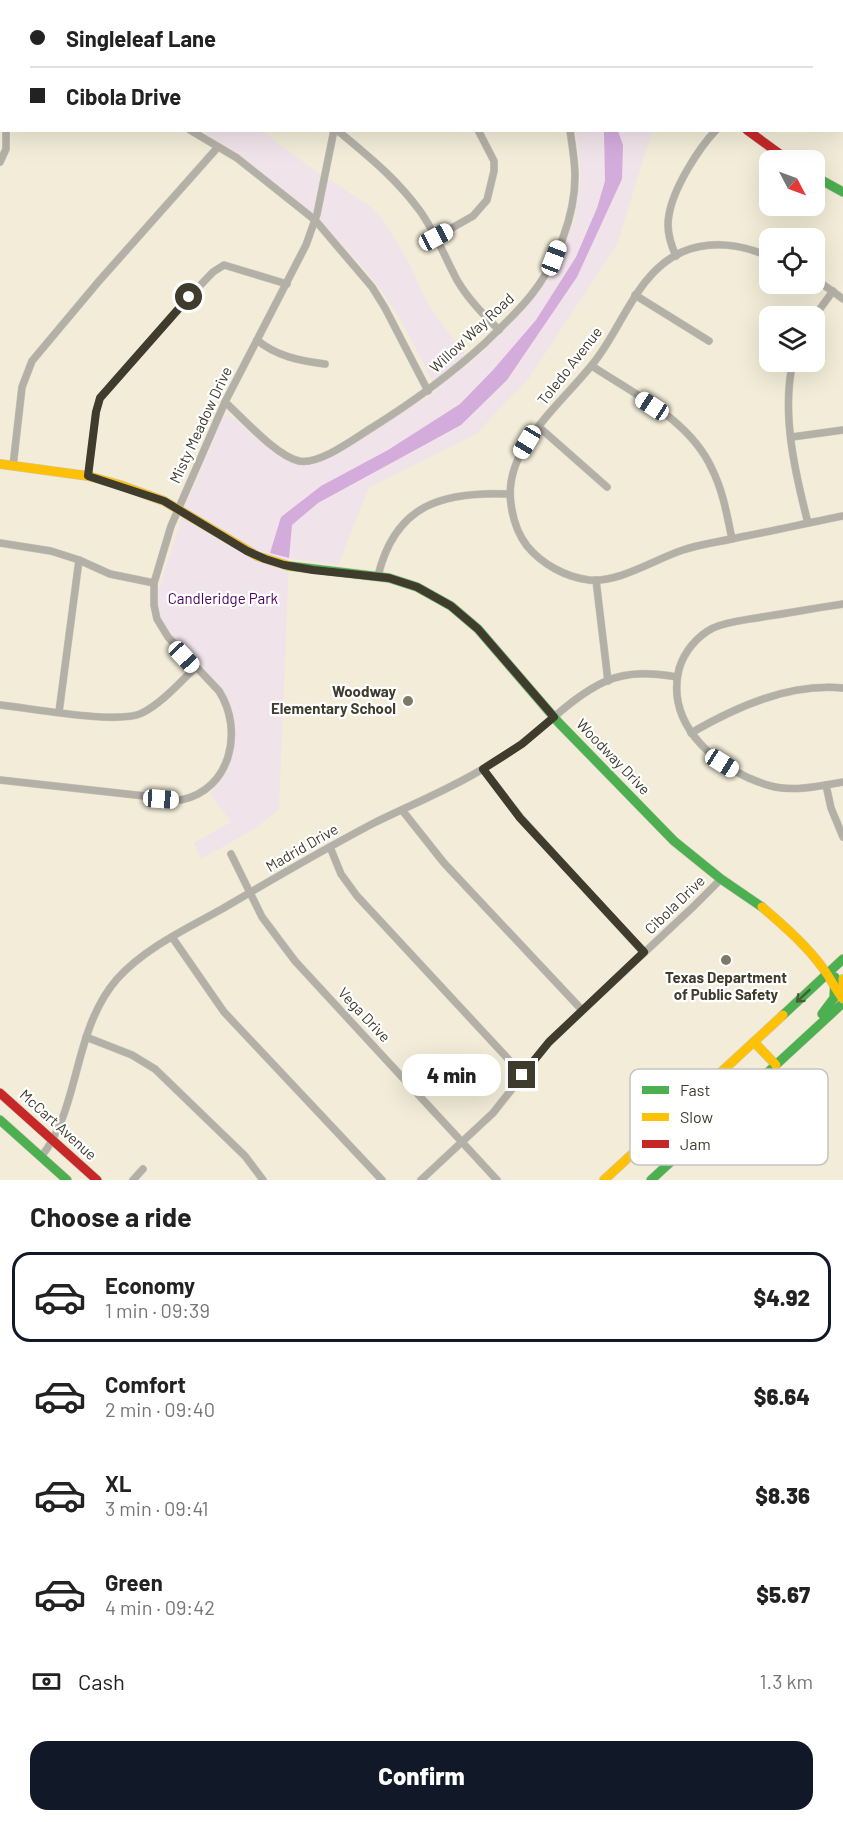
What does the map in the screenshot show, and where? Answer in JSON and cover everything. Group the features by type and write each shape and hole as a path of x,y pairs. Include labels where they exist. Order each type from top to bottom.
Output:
{"street":[{"path":"0,162 6,149 6,132"},
{"path":"193,132 237,158 315,220 372,287 386,308 428,391"},
{"name":"Misty Meadow Drive","path":"0,780 181,800 201,794 216,780 227,764 232,736 224,699 168,637 157,619 153,605 154,583 179,509 225,402 287,284 315,220 336,132"},
{"path":"338,132 392,176 421,213 463,289 499,330"},
{"path":"436,237 474,216 489,194 495,171 494,161 479,132"},
{"name":"Willow Way Road","path":"225,402 267,442 297,461 305,461 330,453 428,391 499,330 531,296 545,276 562,237 574,192 574,162 570,132"},
{"path":"676,256 668,229 673,201 688,168 715,132"},
{"path":"750,132 774,150"},
{"path":"13,466 22,387 32,361 218,147"},
{"path":"825,182 843,192"},
{"name":"Toledo Avenue","path":"509,494 510,483 519,456 538,427 609,343 635,296 648,278 668,260 697,248 720,244 759,252"},
{"path":"88,476 96,412 100,398 213,272 224,265 287,284"},
{"path":"825,286 843,299"},
{"path":"822,306 833,291"},
{"path":"635,296 709,341"},
{"path":"257,340 268,350 288,357 325,364"},
{"path":"591,366 680,426 701,449 712,467 721,490 732,539"},
{"path":"791,372 788,400 792,437 801,496 808,523"},
{"path":"538,427 607,487"},
{"path":"792,437 843,430"},
{"name":"Woodway Drive","path":"0,464 88,476 164,501 257,556 284,565 313,570 378,576 417,587 455,609 478,629 554,717 674,841 721,879 774,917 838,979 841,997"},
{"path":"378,576 388,545 410,518 433,502 461,495 509,494 516,527 532,551 546,564 564,573 578,578 596,580 614,577 685,549 843,516"},
{"path":"0,543 51,551 110,574 154,583"},
{"path":"59,712 79,560"},
{"path":"596,580 608,681"},
{"path":"843,604 712,628 687,651 677,677 678,705 691,733 716,759 738,773 758,782 789,788 843,782"},
{"path":"0,705 111,718 131,717 158,702 195,668"},
{"name":"Madrid Drive","path":"41,1157 52,1140 97,1008 118,979 150,951 330,847 483,769 522,744 590,689 618,677 641,673 677,677"},
{"path":"691,733 739,708 766,698 815,689 843,688"},
{"path":"483,769 520,818 644,952"},
{"path":"826,785 831,808 843,837"},
{"path":"402,810 444,863 582,1010"},
{"path":"330,847 341,874 357,896 522,1075"},
{"name":"Vega Drive","path":"231,854 269,927 295,961 497,1180"},
{"name":"Cibola Drive","path":"421,1180 493,1113 549,1042 721,879"},
{"path":"172,937 224,1012 382,1180"},
{"path":"841,997 838,979 843,959"},
{"path":"725,1069 754,1042 838,979"},
{"path":"798,1044 803,1035 841,997"},
{"path":"772,1069 841,997"},
{"path":"86,1037 132,1055 155,1070 245,1156 263,1180"},
{"path":"754,1042 776,1065"},
{"name":"McCart Avenue","path":"0,1093 97,1180"},
{"path":"0,1120 67,1180"},
{"path":"604,1180 630,1156"},
{"path":"651,1180 667,1165"},
{"path":"133,1180 143,1169"}],"green space":[{"name":"Candleridge Park","path":"203,132 263,132 314,170 370,206 385,223 408,261 428,305 471,363 528,306 558,263 574,221 581,174 576,132 652,132 617,244 529,378 476,434 369,487 338,565 289,558 279,809 256,828 201,859 194,843 231,822 210,794 229,768 234,726 223,695 169,638 161,620 157,595 187,502 222,420 225,415 232,417 283,457 314,461 338,452 437,391 397,313 371,277 304,208"}],"shaded area":[{"path":"604,132 618,132 623,145 622,179 577,277 507,380 461,425 318,503 292,525 289,558 270,553 281,517 321,486 388,450 460,404 493,370 536,320 576,257 597,208 605,181"}],"traffic: fast":[{"path":"825,182 843,192"},
{"path":"289,566 389,578 417,587 451,606 478,629 559,723 674,841 721,879 762,907"},
{"path":"783,1015 843,959"},
{"path":"822,1014 834,998 835,977"},
{"path":"771,1069 843,1003"},
{"path":"0,1120 67,1180"},
{"path":"651,1180 667,1165"}],"traffic: slow":[{"path":"0,464 88,476 120,485 164,501 257,556 289,566"},
{"path":"762,907 809,951 843,999"},
{"path":"843,979 843,996"},
{"path":"724,1069 783,1015"},
{"path":"754,1042 776,1065"},
{"path":"604,1180 630,1156"}],"traffic: jam":[{"path":"750,132 774,150"},
{"path":"0,1093 97,1180"}],"place":[{"name":"Woodway Elementary School","path":"408,701"},
{"name":"Texas Department of Public Safety","path":"726,960"}],"route":[{"path":"189,297 100,398 96,412 88,476 164,501 247,551 265,559 313,570 389,578 417,587 451,606 478,629 554,717 522,744 483,769 520,818 644,952 549,1042 522,1075"}]}
